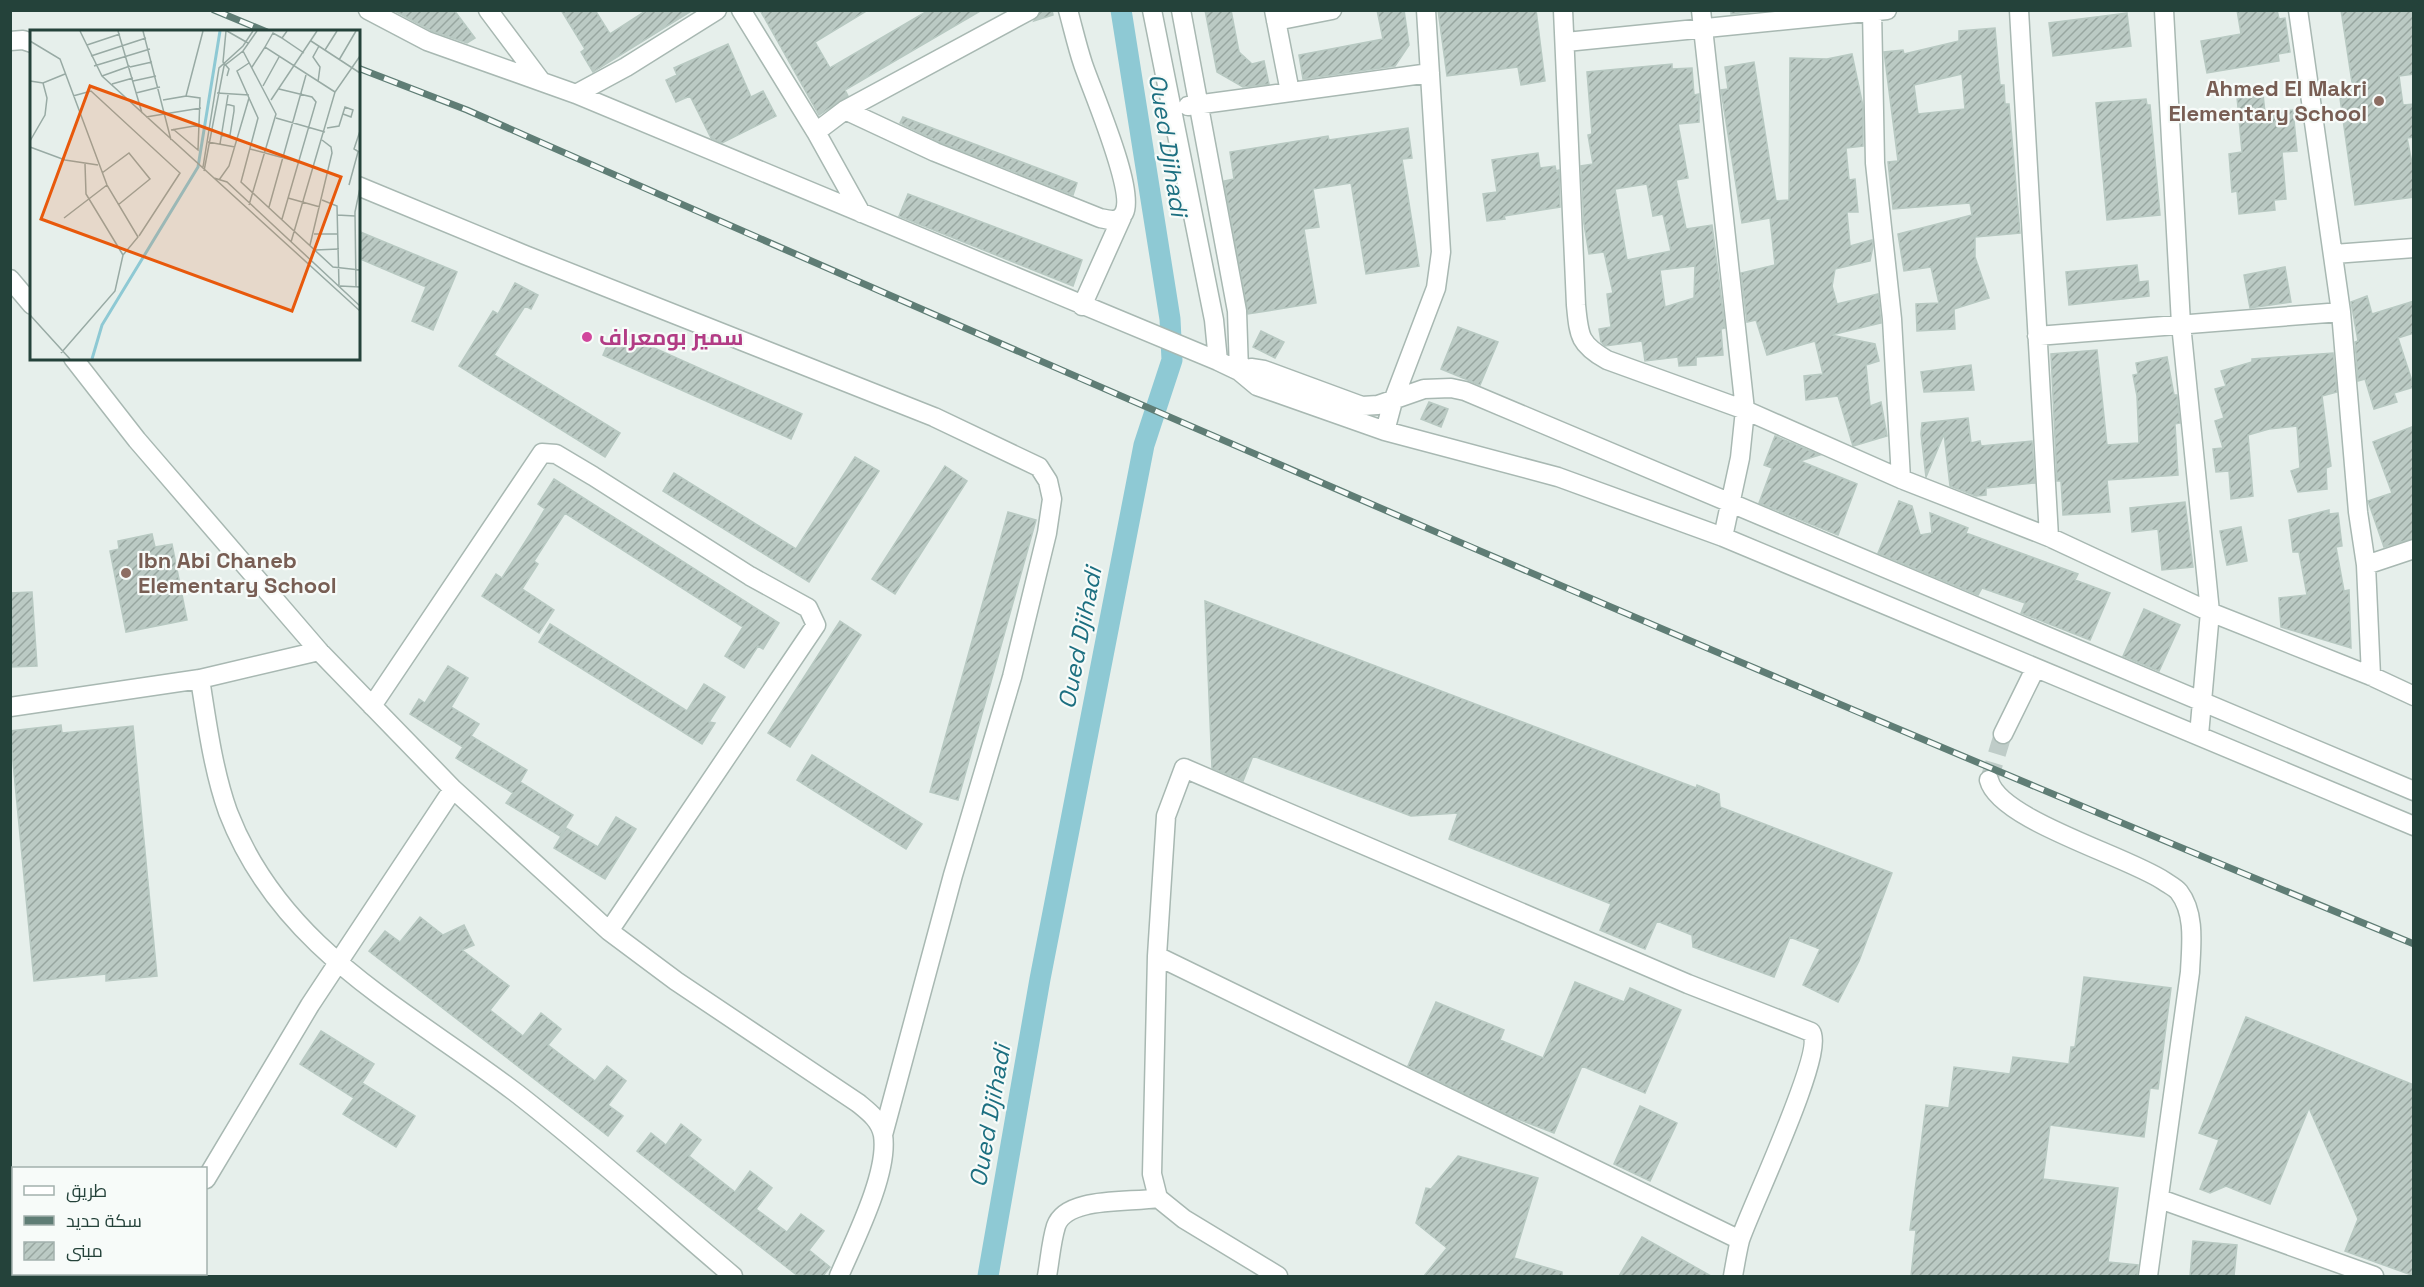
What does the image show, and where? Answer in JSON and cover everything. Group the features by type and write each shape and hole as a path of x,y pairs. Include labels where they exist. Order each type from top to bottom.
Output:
{"street":[{"path":"368,10 427,40 576,94 1218,361 1239,371 1257,386 1385,431 1558,477 1724,537 2414,826"},
{"path":"488,10 541,81"},
{"path":"576,94 626,67 717,10"},
{"path":"741,10 816,132 861,213"},
{"path":"816,132 844,110 1030,10"},
{"path":"1068,10 1082,61 1122,174 1126,210 1082,306"},
{"path":"1152,10 1212,306 1218,361"},
{"path":"1181,10 1237,311 1239,371"},
{"path":"1290,92 1275,16 1332,10"},
{"path":"1385,431 1393,401 1436,288 1440,252 1426,10"},
{"path":"1563,10 1575,291 1582,340 1587,348 1607,360 1745,410 1901,479 2049,537 2210,612 2371,676 2414,696"},
{"path":"2019,10 2049,537"},
{"path":"2164,10 2181,324 2210,612 2204,702 2199,735"},
{"path":"2298,10 2341,312 2358,512 2366,565 2371,676"},
{"path":"1566,42 1701,19 1877,11 1875,163 1892,319 1901,479"},
{"path":"1701,19 1745,410 1732,503 1724,537"},
{"path":"10,41 23,40 30,42"},
{"path":"1171,109 1430,73"},
{"path":"844,110 1015,186 1100,218 1113,221 1122,217"},
{"path":"360,187 525,255 934,417 1039,467 1048,481 1052,499 1047,533 1012,676 952,875 883,1135 881,1167 859,1232 839,1276"},
{"path":"2334,254 2414,248"},
{"path":"10,279 30,303"},
{"path":"2037,336 2341,312"},
{"path":"76,360 137,440 319,651 453,789 609,931 676,981 858,1103 877,1119 883,1135"},
{"path":"1239,371 1251,368 1264,370 1362,406 1393,401 1424,389 1451,388 1465,391 2414,791"},
{"path":"372,706 542,453 556,454 750,576 808,608 816,625 609,931"},
{"path":"2366,565 2414,549"},
{"path":"10,707 200,679 319,651"},
{"path":"2003,734 2035,669"},
{"path":"200,679 210,744 228,811 250,858 278,902 307,936 337,964 516,1093 733,1276"},
{"path":"1278,1276 1184,1219 1158,1198 1152,1174 1157,956 1166,816 1184,768 1688,984 1811,1032 1815,1039 1814,1046 1803,1085 1740,1240 1732,1276"},
{"path":"1989,780 1990,787 2001,800 2032,820 2146,869 2179,892 2191,923 2190,972 2148,1276"},
{"path":"207,1177 337,964 453,789"},
{"path":"1157,956 1740,1240"},
{"path":"1047,1276 1056,1225 1064,1213 1082,1205 1137,1202 1158,1198"},
{"path":"2160,1199 2374,1276"}],"building":[{"path":"393,10 454,10 475,38 467,43 432,31"},
{"path":"561,10 595,10 610,34 647,10 693,10 593,72 581,52 585,49"},
{"path":"760,10 868,10 815,42 830,68 929,10 982,10 845,90 848,96 819,115"},
{"path":"1041,10 1052,10 1053,15 1034,21"},
{"path":"1205,10 1231,10 1239,52 1252,64 1264,61 1269,84 1243,87 1217,72"},
{"path":"1377,10 1404,10 1409,45 1395,66 1303,79 1299,55 1383,39"},
{"path":"1438,10 1536,10 1545,81 1521,85 1518,67 1447,76"},
{"path":"1731,10 1769,10 1731,14"},
{"path":"2237,10 2277,10 2279,19 2285,18 2290,52 2278,54 2279,61 2207,73 2201,41 2241,34"},
{"name":"Ahmed El Makri Elementary School","path":"2341,10 2414,10 2414,74 2399,76 2403,105 2414,104 2414,137 2407,138 2414,173 2414,197 2355,205 2339,91 2353,89"},
{"path":"2127,13 2131,46 2053,56 2049,23"},
{"path":"1995,28 2000,85 2004,85 2005,104 2009,104 2020,233 1975,237 1975,257 1989,298 1954,309 1955,329 1917,331 1916,304 1939,303 1931,267 1904,271 1898,234 1972,215 1970,203 1893,209 1888,162 1898,161 1884,52 1903,50 1904,54 1959,41 1959,31","holes":["1962,74 1965,109 1918,114 1914,85"]},
{"path":"728,44 751,97 763,91 776,116 722,143 711,138 690,96 676,102 666,80 677,75 674,68"},
{"path":"1852,54 1863,106 1863,146 1846,148 1849,180 1855,179 1858,212 1847,212 1850,246 1872,240 1873,246 1870,261 1835,269 1832,286 1837,304 1878,294 1881,323 1831,335 1875,344 1879,361 1866,365 1870,406 1881,402 1887,436 1853,446 1838,396 1806,400 1804,376 1823,374 1815,341 1767,355 1756,320 1747,322 1741,273 1775,265 1770,218 1742,223 1721,90 1728,89 1725,67 1754,62 1776,201 1789,200 1790,58 1827,59"},
{"path":"1672,64 1672,69 1692,68 1694,95 1699,94 1699,122 1678,124 1688,178 1676,180 1686,229 1712,225 1725,328 1721,329 1723,355 1696,357 1696,365 1679,366 1678,357 1645,361 1642,341 1605,346 1601,342 1599,329 1611,327 1607,294 1613,293 1604,252 1589,254 1584,224 1581,166 1593,164 1588,135 1592,134 1587,72","holes":["1647,184 1653,216 1663,214 1671,251 1627,260 1615,189","1695,266 1694,298 1665,307 1660,270"]},
{"path":"2263,94 2265,113 2293,110 2297,151 2282,152 2286,199 2274,200 2275,210 2239,214 2237,191 2232,192 2229,154 2242,152 2237,97"},
{"path":"2146,99 2147,105 2150,105 2160,215 2107,220 2096,103"},
{"path":"903,117 1077,183 1073,195 939,142 900,123"},
{"path":"1408,128 1412,158 1402,159 1419,266 1366,274 1351,183 1313,189 1319,227 1304,229 1316,303 1248,314 1224,181 1234,179 1230,152 1328,136 1329,140"},
{"path":"1538,153 1540,168 1555,166 1556,171 1559,170 1560,207 1487,221 1483,194 1497,192 1492,160"},
{"path":"908,194 1082,260 1073,286 899,216"},
{"path":"360,232 457,272 433,330 412,321 426,287 360,259"},
{"path":"2137,265 2139,282 2148,281 2149,296 2069,305 2066,272"},
{"path":"2285,267 2291,302 2250,308 2244,275"},
{"path":"515,283 538,295 531,309 525,306 494,355 620,433 605,457 459,366 493,311 498,314"},
{"path":"2367,296 2372,314 2414,301 2414,333 2398,338 2414,387 2394,393 2397,402 2374,409 2365,379 2358,381 2355,342 2358,341 2351,302"},
{"path":"1458,327 1498,342 1480,385 1441,369"},
{"path":"614,330 802,414 791,439 603,355"},
{"path":"1261,331 1284,342 1275,358 1253,347"},
{"path":"2097,350 2107,445 2139,443 2137,396 2133,375 2138,374 2136,363 2167,357 2174,395 2177,395 2180,423 2175,424 2178,475 2107,480 2110,512 2063,515 2061,481 2057,481 2051,354"},
{"path":"2333,353 2337,392 2322,396 2331,466 2326,468 2327,489 2298,492 2291,471 2300,468 2297,426 2269,429 2248,435 2253,496 2231,499 2229,471 2216,472 2213,449 2223,448 2215,421 2224,418 2215,389 2226,386 2221,371 2252,362 2252,359"},
{"path":"1971,365 1974,390 1924,392 1921,372"},
{"path":"1429,402 1448,409 1441,427 1421,419"},
{"path":"1968,418 1971,443 1980,441 1981,446 2032,441 2035,483 1986,488 1986,495 1976,496 1950,486 1944,434 1926,477 1921,434 1922,423"},
{"path":"2414,426 2414,538 2384,547 2368,501 2392,493 2373,442"},
{"path":"1775,436 1820,455 1800,461 1857,484 1838,535 1759,503 1772,468 1764,465"},
{"path":"855,457 879,471 809,582 663,491 674,473 796,549"},
{"path":"945,466 967,481 895,594 872,579"},
{"path":"554,479 779,623 763,649 758,646 744,668 725,656 743,627 565,513 534,561 538,564 522,589 554,610 539,633 482,596 496,574 502,578 532,531 545,509 538,504"},
{"path":"1899,501 1912,506 1920,535 1932,533 1930,513 1968,528 1966,533 2078,574 2075,580 2110,593 2090,640 2021,613 2025,603 1982,588 1978,595 1878,553"},
{"path":"2185,502 2193,567 2162,570 2158,529 2132,532 2130,508"},
{"path":"2329,510 2329,514 2338,513 2342,546 2336,547 2344,591 2349,590 2351,648 2281,627 2279,598 2307,595 2299,552 2293,552 2289,520"},
{"path":"1008,512 1036,520 958,800 930,792"},
{"path":"2241,527 2247,561 2227,565 2220,531"},
{"path":"152,534 155,547 172,544 187,620 126,632 110,551 119,549 118,541"},
{"path":"32,592 37,666 10,667 10,593"},
{"path":"1205,601 1696,788 1697,785 1719,794 1720,807 1892,873 1859,961 1838,1002 1803,985 1820,949 1790,937 1774,977 1693,947 1692,935 1657,921 1645,949 1600,930 1611,904 1449,839 1458,813 1411,816 1253,756 1243,781 1212,768"},
{"path":"2144,609 2180,625 2159,671 2123,656"},
{"path":"840,621 861,635 790,747 768,733"},
{"path":"550,624 687,711 704,684 725,697 709,722 715,723 702,744 539,642"},
{"path":"448,666 468,678 451,707 479,724 471,736 527,770 520,782 573,815 560,836 506,803 513,793 456,758 463,747 410,714 419,699 425,703"},
{"path":"61,725 62,733 133,726 157,976 106,981 106,974 34,981 10,731"},
{"path":"812,755 922,824 906,849 797,780"},
{"path":"616,817 636,829 605,879 554,848 566,828 598,847"},
{"path":"420,917 443,935 464,925 474,945 462,950 509,986 490,1010 523,1036 541,1013 561,1029 548,1045 595,1081 607,1066 626,1081 608,1105 623,1116 608,1136 369,951 385,931 400,942"},
{"path":"2084,977 2171,988 2158,1089 2150,1088 2144,1137 2050,1125 2043,1179 2118,1188 2108,1262 2138,1265 2137,1276 1911,1276 1916,1230 1910,1230 1926,1105 1949,1108 1954,1067 2010,1074 2013,1057 2069,1064 2071,1047 2075,1047"},
{"path":"1575,982 1624,1002 1630,988 1681,1010 1645,1093 1582,1066 1554,1133 1510,1116 1408,1066 1436,1002 1504,1030 1500,1040 1543,1058"},
{"path":"2246,1017 2414,1085 2414,1276 2345,1251 2358,1219 2309,1108 2270,1204 2226,1186 2210,1193 2200,1189 2219,1140 2199,1133"},
{"path":"321,1031 374,1064 362,1083 415,1116 396,1147 343,1114 354,1098 300,1064"},
{"path":"1640,1106 1677,1123 1650,1181 1614,1164"},
{"path":"681,1124 701,1140 689,1156 735,1192 750,1171 772,1188 756,1209 787,1232 801,1214 824,1231 809,1250 830,1267 823,1276 798,1276 637,1151 651,1133 666,1145"},
{"path":"1458,1156 1538,1178 1514,1258 1562,1272 1562,1276 1424,1276 1447,1248 1416,1223 1426,1188 1431,1189"},
{"path":"1642,1237 1711,1276 1619,1276"},
{"path":"2193,1241 2237,1245 2234,1276 2190,1276"}],"waterway":[{"name":"Oued Djihadi","path":"988,1276 1040,979 1144,445 1172,360 1170,319 1121,10"}],"tunnel":[{"path":"1989,780 2003,734"}],"railway":[{"path":"214,10 262,30"},
{"path":"360,69 467,110 1194,428 1681,637 2414,944"}],"place":[{"name":"Ahmed El Makri Elementary School","path":"2379,101"},
{"name":"سمير بومعراف","path":"587,337"},
{"name":"Ibn Abi Chaneb Elementary School","path":"126,573"}]}
